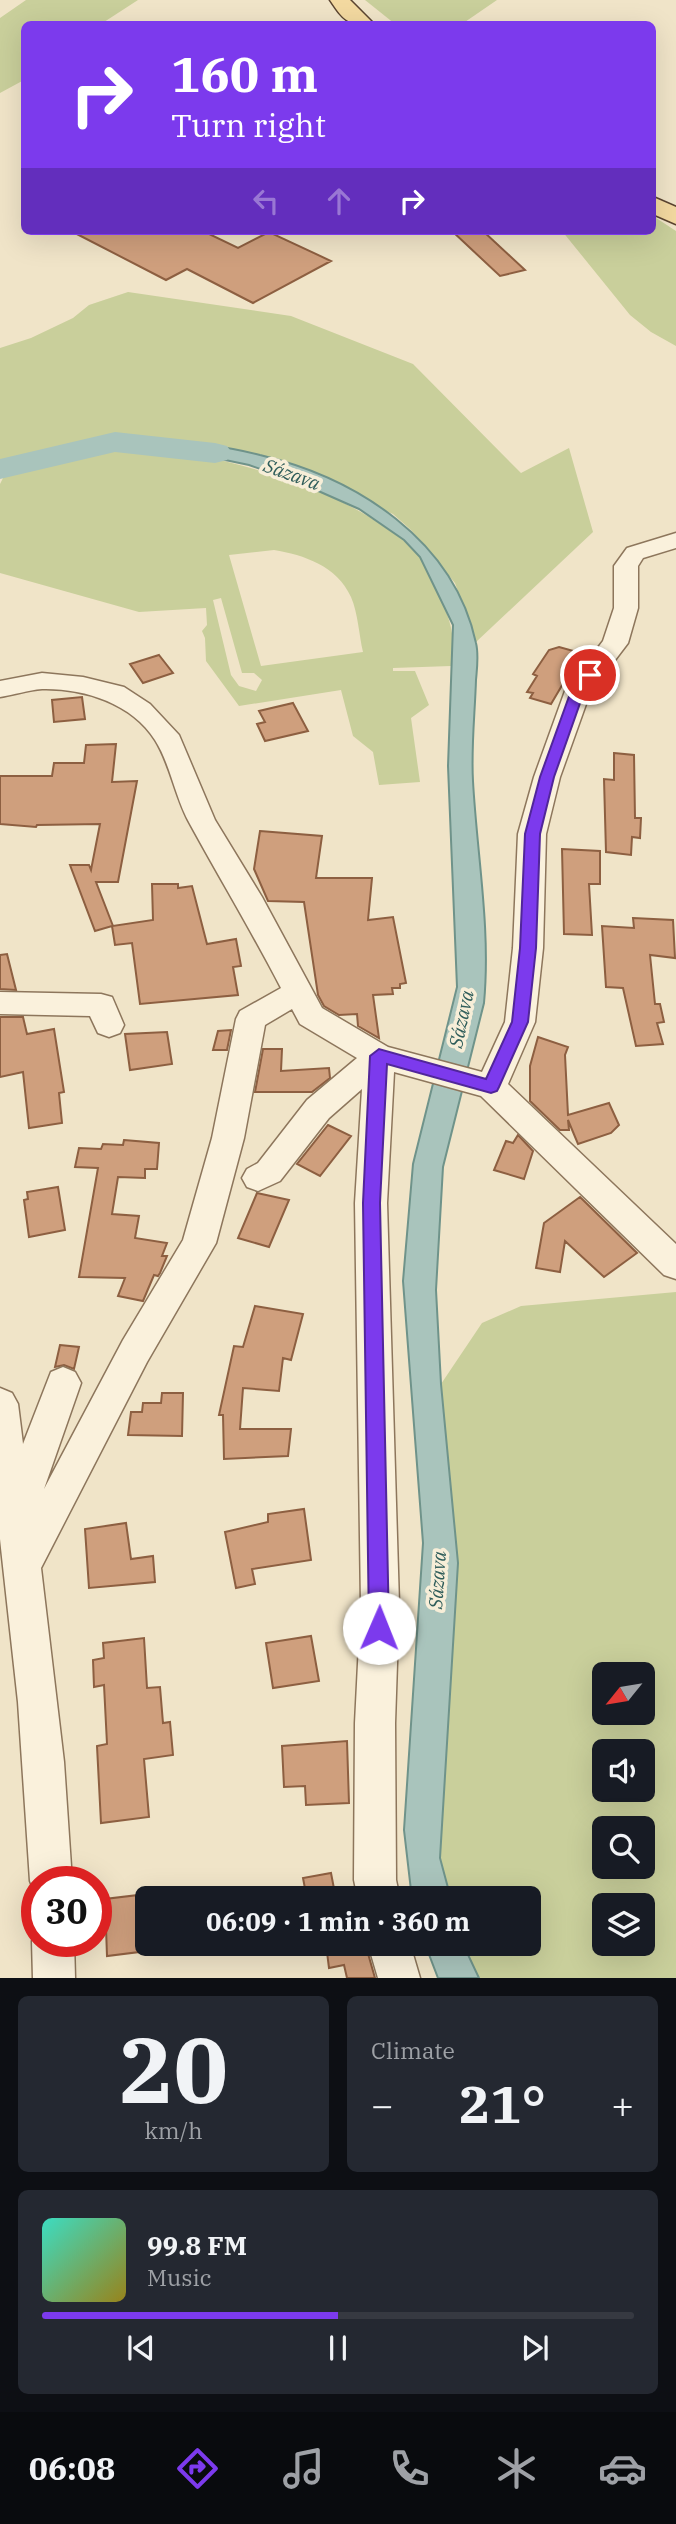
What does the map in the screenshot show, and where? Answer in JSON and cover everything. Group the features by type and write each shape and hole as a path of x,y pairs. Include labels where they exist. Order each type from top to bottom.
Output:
{"main road":[{"path":"340,0 349,13 360,21"},
{"path":"656,206 676,217"}],"street":[{"path":"484,1086 520,1022 528,948 532,834 547,777 578,691 615,643 626,608 626,566 635,553 676,540"},
{"path":"0,689 42,681 83,685 116,694 141,710 166,735 202,821 248,897 311,1016 379,1056 484,1086 676,1265"},
{"path":"22,1567 135,1351 199,1242 228,1138 251,1019 300,991"},
{"path":"0,1003 101,1005 110,1026"},
{"path":"258,1178 269,1172 318,1109 379,1056"},
{"path":"376,1886 375,1723 380,1604 371,1203 379,1056"},
{"path":"15,1517 63,1382"},
{"path":"0,1404 22,1567 51,1866"},
{"path":"393,1956 399,1978"},
{"path":"53,1957 54,1978"}],"green space":[{"path":"26,0 138,0 106,21 21,21 21,82 0,93 0,18"},
{"path":"365,0 497,0 466,21 391,21"},
{"path":"656,218 676,231 676,346 651,332 630,315 565,235 656,235"},
{"path":"128,292 291,316 413,364 521,473 569,448 593,532 476,642 455,583 411,530 393,514 262,455 109,437 0,463 0,348 31,338 73,318 89,305"},
{"path":"139,442 266,472 297,483 356,509 398,536 416,552 431,575 447,613 453,646 451,666 393,668 393,671 415,671 429,705 411,718 420,782 379,785 373,752 353,736 341,690 239,706 206,661 202,631 207,625 206,608 139,612 0,573 0,484 4,476 70,452","holes":["274,550 319,564 345,586 357,617 363,652 261,666 229,555","221,598 242,673 254,673 262,680 256,691 239,686 231,675 213,600"]},
{"path":"676,1292 676,1978 479,1978 469,1956 541,1956 541,1886 447,1886 440,1859 458,1563 441,1384 482,1323 521,1306"}],"water":[{"path":"109,436 129,436 228,448 296,465 365,497 396,519 424,544 447,573 464,606 476,643 473,769 485,920 486,975 484,1003 443,1167 436,1290 441,1384 458,1563 440,1858 448,1886 410,1886 404,1830 423,1543 403,1281 413,1164 457,987 448,766 453,625 420,557 404,540 359,509 249,465 139,442 107,443 60,454 0,474 0,463"},
{"path":"430,1956 469,1956 479,1978 438,1978"}],"building":[{"path":"79,235 211,235 238,248 263,235 275,235 331,261 253,303 187,269 166,280"},
{"path":"456,235 487,235 525,270 500,276"},
{"path":"559,647 581,653 551,704 530,698 533,693 527,692 537,676 533,674 549,650"},
{"path":"159,655 173,673 143,683 130,664"},
{"path":"82,697 85,719 54,722 52,700"},
{"path":"293,703 308,731 265,741 257,724 265,722 259,711"},
{"path":"116,744 112,782 137,781 118,882 96,882 113,926 153,920 152,884 178,884 178,888 192,886 207,944 236,939 241,966 233,967 238,995 140,1004 132,943 115,945 112,926 95,931 70,865 89,865 91,870 100,824 36,827 0,824 0,776 52,776 54,763 84,763 86,745"},
{"path":"614,753 634,755 635,818 641,818 640,838 632,837 631,855 606,852 604,779 614,780"},
{"path":"260,831 322,836 316,878 372,878 368,920 393,917 406,983 400,984 400,988 392,988 393,994 373,995 379,1038 358,1026 357,1014 339,1015 324,1006 318,995 304,902 268,901 254,869"},
{"path":"562,849 600,851 600,884 589,884 592,935 564,934"},
{"path":"633,918 673,920 675,958 650,955 655,1004 660,1004 664,1022 657,1023 663,1044 636,1046 623,988 606,987 602,926 634,928"},
{"path":"7,954 16,990 0,989 0,955"},
{"path":"0,1017 23,1017 27,1034 54,1029 64,1092 59,1093 62,1123 29,1128 23,1072 0,1077"},
{"path":"231,1030 227,1050 213,1050 218,1031"},
{"path":"167,1032 172,1064 130,1070 125,1034"},
{"path":"538,1037 568,1047 565,1055 568,1115 609,1103 619,1125 611,1133 578,1144 568,1120 569,1130 560,1130 530,1101 530,1066"},
{"path":"263,1049 282,1049 281,1071 329,1068 330,1078 312,1092 255,1092"},
{"path":"328,1125 351,1136 320,1176 297,1164"},
{"path":"518,1135 533,1151 524,1179 494,1170 506,1141 513,1143"},
{"path":"124,1140 159,1143 157,1169 145,1169 145,1178 118,1177 112,1214 139,1216 135,1238 167,1243 162,1256 167,1256 160,1273 158,1276 154,1275 143,1301 118,1296 125,1278 79,1277 98,1168 75,1167 79,1148 101,1149 103,1144 123,1145"},
{"path":"58,1187 65,1230 29,1237 24,1200 28,1199 27,1192"},
{"path":"257,1193 289,1200 269,1247 238,1238"},
{"path":"580,1197 637,1253 604,1277 565,1241 560,1272 536,1268 544,1223"},
{"path":"255,1306 303,1314 291,1360 283,1358 279,1391 243,1388 240,1429 291,1429 288,1456 224,1459 223,1415 219,1415 234,1346 243,1347"},
{"path":"60,1345 79,1347 74,1369 64,1365 55,1367"},
{"path":"162,1393 183,1393 182,1436 128,1435 131,1412 142,1412 143,1403 161,1403"},
{"path":"304,1509 311,1560 252,1569 255,1584 236,1588 225,1532 268,1522 268,1514"},
{"path":"126,1523 131,1559 153,1556 155,1582 89,1588 85,1529"},
{"path":"311,1636 319,1681 273,1688 266,1643"},
{"path":"144,1638 147,1688 160,1687 163,1723 170,1722 173,1755 144,1759 149,1817 101,1823 97,1746 107,1744 104,1685 94,1687 93,1660 104,1658 103,1643"},
{"path":"347,1741 349,1803 306,1805 305,1786 284,1787 282,1746"},
{"path":"331,1873 334,1886 305,1886 303,1878"},
{"path":"135,1895 135,1952 112,1955 112,1898"},
{"path":"328,1956 369,1956 375,1978 347,1978 344,1965 329,1968"}],"waterway":[{"name":"Sázava","path":"0,469 115,442 215,453"}],"route":[{"path":"379,1628 378,1460 371,1203 379,1056 491,1087 520,1022 528,948 532,834 547,777 578,691 590,675"}]}
